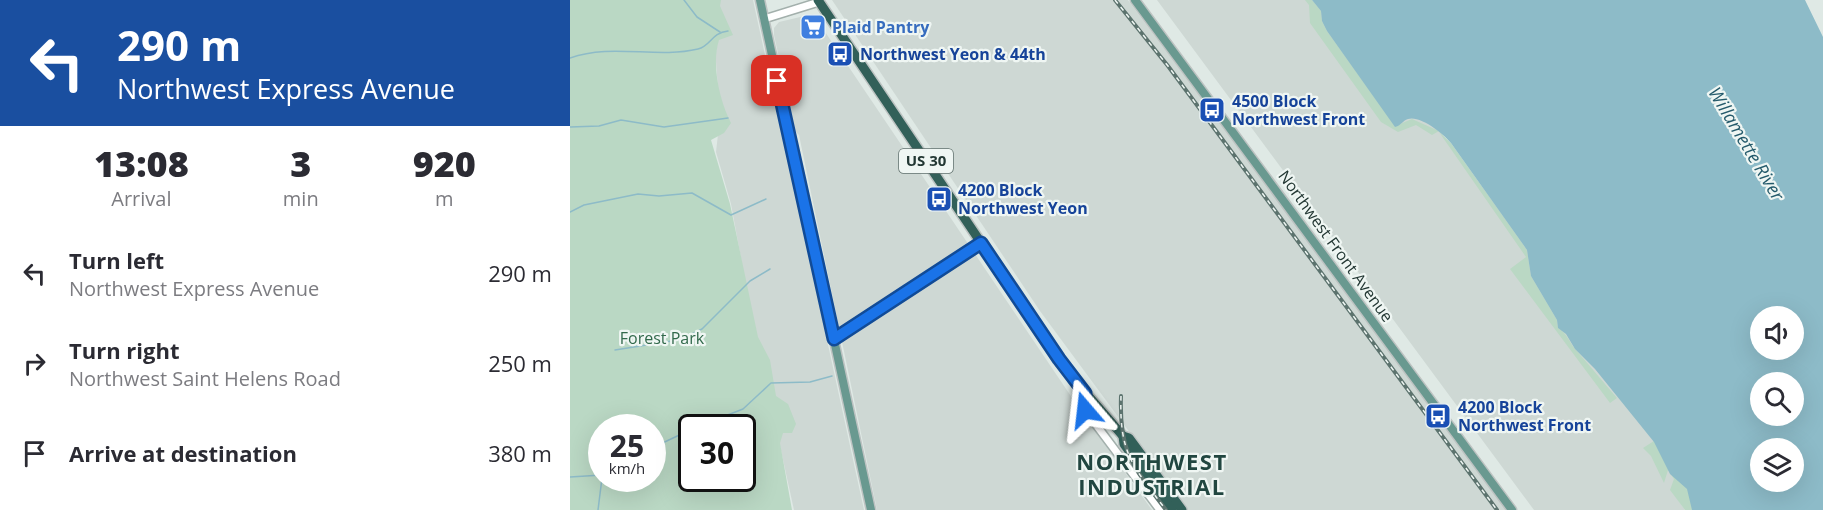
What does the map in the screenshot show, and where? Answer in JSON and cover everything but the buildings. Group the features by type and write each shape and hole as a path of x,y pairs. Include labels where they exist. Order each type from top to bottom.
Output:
{"highway":[{"name":"US 30","path":"819,1 1059,359 1123,436 1129,438 1182,510"},
{"name":"US 30","path":"1123,436 1124,444 1172,510"}],"main road":[{"path":"760,0 871,510"},
{"name":"Northwest Front Avenue","path":"1135,0 1512,510"}],"street":[{"path":"764,19 819,1"},
{"path":"834,339 981,243"},
{"path":"1085,393 1085,410 1160,510"}],"shaded area":[{"path":"719,0 753,0 864,510 794,510 752,318 731,204 716,152 720,117 715,48"},
{"path":"832,0 1128,0 1509,510 1187,510 1040,311"},
{"path":"1157,0 1312,0 1430,114 1441,132 1675,446 1676,497 1685,510 1534,510"},
{"path":"813,14 1085,417 1152,510 877,510 799,135 795,131 774,35 774,28 779,22"}],"green space":[{"name":"Forest Park","path":"570,0 721,0 720,6 733,35 719,40 716,72 723,105 731,123 724,133 711,140 730,204 758,337 770,360 776,396 788,404 796,424 792,433 783,433 780,443 792,510 570,510"},
{"path":"1305,0 1312,0 1321,11 1322,21 1327,31 1395,126 1412,119 1439,131 1432,135 1416,125 1398,132 1381,122 1310,23 1309,5"},
{"path":"1439,132 1451,143 1527,250 1531,276 1557,320 1558,328 1564,332 1576,350 1617,398 1610,403 1510,269 1526,257"},
{"path":"1657,439 1710,510 1685,510 1670,490 1674,479 1668,470 1664,483 1651,456 1643,448"}],"water":[{"name":"Willamette River","path":"1312,0 1805,0 1823,37 1823,510 1692,510 1687,489 1670,474 1654,442 1595,369 1575,349 1566,334 1558,328 1557,320 1531,276 1527,250 1451,143 1437,130 1419,120 1408,119 1395,127 1322,21 1321,11"}],"waterway":[{"path":"684,0 697,17 720,32"},
{"path":"570,58 618,51 682,52 698,49 718,34 728,31"},
{"path":"570,127 599,126 621,120 664,127 728,118"},
{"path":"570,212 584,205 638,194 659,196 692,193 731,215 766,199"},
{"path":"615,350 678,340 702,329 750,281 770,269"},
{"path":"730,414 743,409 771,383 810,382 832,376"},
{"path":"666,441 678,436"},
{"path":"570,477 588,476"},
{"path":"598,510 600,492"}],"railway":[{"path":"1115,0 1168,66 1497,510"},
{"path":"1121,396 1123,432 1130,458 1166,510"}],"place":[{"name":"Plaid Pantry","path":"813,27"},
{"name":"Northwest Yeon & 44th","path":"840,54"},
{"name":"4500 Block Northwest Front","path":"1212,110"},
{"name":"4200 Block Northwest Yeon","path":"939,199"},
{"name":"4200 Block Northwest Front","path":"1438,416"}],"district":[{"name":"NORTHWEST INDUSTRIAL","path":"1152,474"}],"route":[{"path":"777,81 834,339 842,336 981,243 1059,359 1085,393 1083,400 1085,410"}]}
